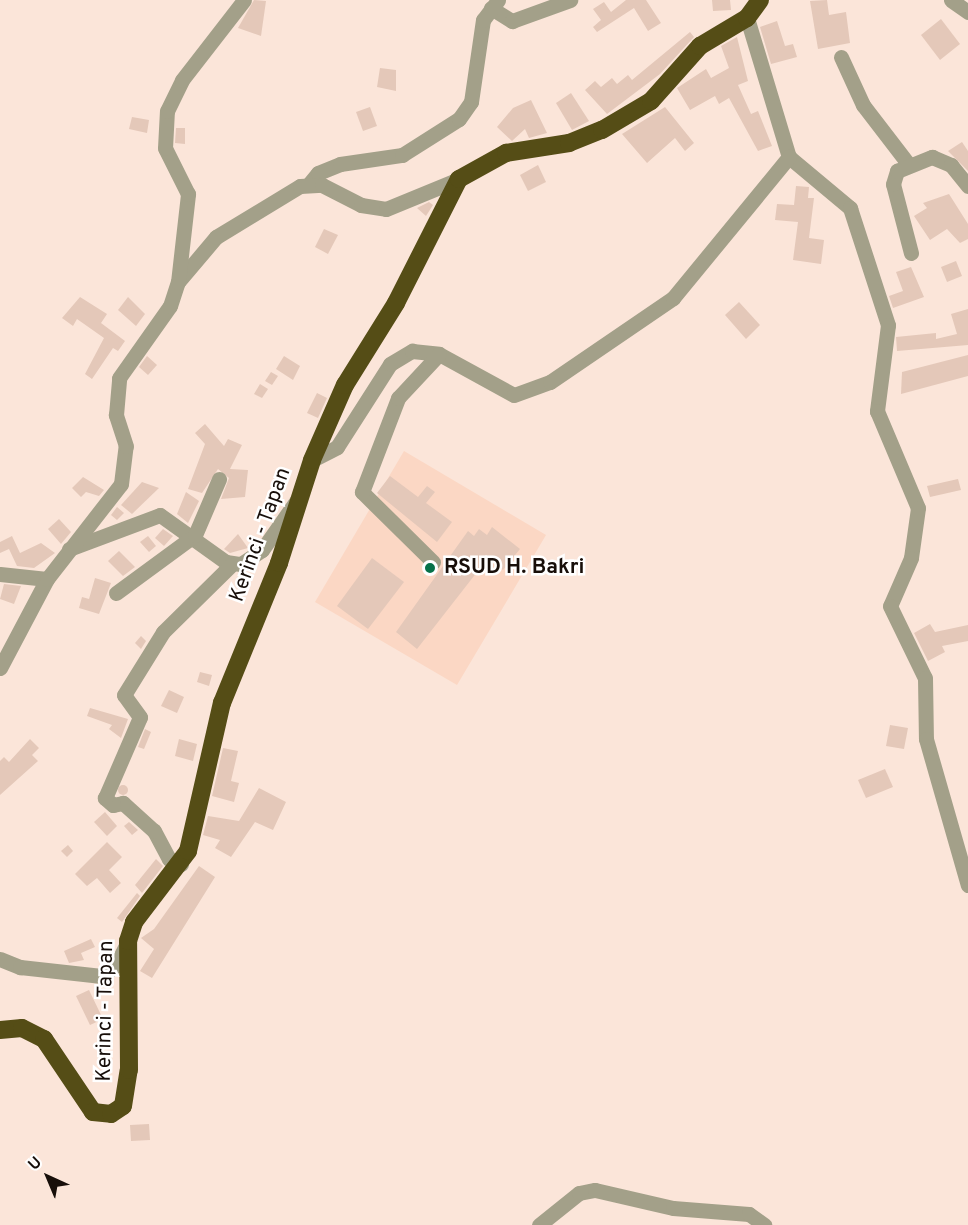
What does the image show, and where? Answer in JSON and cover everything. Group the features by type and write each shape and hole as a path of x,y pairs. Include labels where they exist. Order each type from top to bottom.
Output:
{"highway":[{"path":"459,179 506,153 569,143 602,130 666,88 700,46 747,18 760,0"},
{"name":"Kerinci - Tapan","path":"0,1030 35,1033 93,1112 119,1111 129,1070 128,941 134,922 181,864 229,680 276,572 312,460 345,385 396,303 459,179"}],"street":[{"path":"0,668 47,579 121,484 126,446 116,415 119,378 170,306 178,282 188,194 165,148 163,127 182,80 244,0"},
{"path":"178,282 216,237 269,208 289,193 309,184 318,172 340,164 402,155 459,119 471,102 483,20 494,4 512,21 570,0"},
{"path":"951,0 968,12"},
{"path":"747,18 789,157 850,208 888,326 877,411 918,508 911,558 890,606 926,678 926,740 968,885"},
{"path":"841,57 863,105 909,165"},
{"path":"312,460 338,447 390,364 412,351 440,354 514,395 550,382 674,298 789,157"},
{"path":"911,253 893,178 909,165 932,157 942,160 968,186"},
{"path":"309,184 386,209 459,179"},
{"path":"433,562 362,492 398,398 440,354"},
{"path":"116,593 197,537 219,479"},
{"path":"181,864 169,859 154,831 123,803 113,805 105,798 140,717 124,695 163,632 225,560 262,550 302,495"},
{"path":"69,549 151,516 170,518 225,560"},
{"path":"0,574 47,579"},
{"path":"0,959 20,967 102,976 116,965 128,941"},
{"path":"539,1225 579,1192 596,1190 673,1208 749,1214 764,1225"}],"shaded area":[{"name":"RSUD H. Bakri","path":"404,451 546,535 457,685 315,602"}],"building":[{"path":"254,0 266,1 261,36 238,28"},
{"path":"626,0 646,0 661,23 648,31 634,8 597,32 593,27 601,20 593,9 604,2 611,12"},
{"path":"712,0 730,0 731,10 713,11"},
{"path":"827,0 829,15 846,12 850,43 818,49 810,1"},
{"path":"941,19 960,44 940,60 921,35"},
{"path":"777,21 785,46 793,44 797,57 771,64 760,27"},
{"path":"690,32 694,37 660,74 607,114 585,90 595,81 601,87 612,78 617,84 628,75 632,80"},
{"path":"737,37 748,81 738,85 751,114 758,111 772,146 758,151 729,98 719,104 715,96 690,110 677,88 706,69 711,78 729,68 721,46"},
{"path":"380,68 396,70 396,91 377,87"},
{"path":"571,93 589,121 572,130 556,103"},
{"path":"531,100 547,133 529,138 525,129 512,141 497,127 513,108"},
{"path":"370,107 377,126 363,131 356,112"},
{"path":"665,107 694,143 685,151 675,138 647,163 622,134"},
{"path":"132,117 149,120 147,133 129,129"},
{"path":"176,128 185,128 185,144 175,143"},
{"path":"962,142 968,151 968,171 948,151"},
{"path":"538,165 546,182 528,191 520,175"},
{"path":"796,186 809,187 808,198 814,198 809,238 824,240 821,264 793,260 798,222 775,220 777,204 794,205"},
{"path":"949,194 968,224 968,239 960,243 947,229 930,240 914,216 927,208 923,203"},
{"path":"429,202 433,205 426,216 417,208"},
{"path":"324,229 338,235 328,254 315,247"},
{"path":"956,261 962,276 947,282 941,267"},
{"path":"911,267 924,297 893,308 889,296 903,291 896,272"},
{"path":"80,297 107,314 101,323 125,341 118,351 113,348 92,379 85,374 104,338 77,319 73,326 62,318"},
{"path":"128,297 145,314 136,326 118,310"},
{"path":"739,302 760,325 746,339 725,315"},
{"path":"968,309 968,345 897,351 896,337 936,333 936,339 957,334 951,314"},
{"path":"968,355 968,376 901,394 902,372"},
{"path":"147,356 157,365 148,375 139,367"},
{"path":"284,356 300,366 293,380 276,369"},
{"path":"271,372 278,376 272,385 265,381"},
{"path":"260,384 268,389 262,398 254,394"},
{"path":"317,393 327,398 318,418 307,413"},
{"path":"205,424 224,446 228,439 242,445 230,469 248,470 245,497 221,499 229,478 218,469 202,493 188,489 205,444 195,433"},
{"path":"390,476 418,497 427,486 435,492 426,503 452,522 437,542 377,493"},
{"path":"83,477 104,490 99,496 86,492 81,497 72,488"},
{"path":"958,479 961,490 930,497 927,486"},
{"path":"142,482 159,488 132,514 121,505"},
{"path":"186,492 199,501 188,523 177,514"},
{"path":"117,507 124,513 117,520 111,515"},
{"path":"59,519 71,532 61,544 48,529"},
{"path":"492,527 520,549 503,570 488,558 417,649 396,632 468,531 474,536 479,529 487,535"},
{"path":"163,529 173,536 164,546 155,538"},
{"path":"238,534 248,548 230,553 224,549"},
{"path":"12,536 20,553 41,543 55,553 34,568 17,566 9,549 0,553 0,542"},
{"path":"148,536 156,546 149,552 140,542"},
{"path":"119,551 135,567 123,576 108,561"},
{"path":"372,558 404,582 368,629 337,606"},
{"path":"95,578 111,583 99,614 79,608 82,597 89,599"},
{"path":"4,584 21,586 14,604 0,599"},
{"path":"930,624 935,632 968,625 968,641 942,646 945,652 928,661 914,633"},
{"path":"141,636 146,641 141,649 135,643"},
{"path":"200,672 212,675 209,686 197,682"},
{"path":"169,690 184,697 177,713 161,706"},
{"path":"90,708 128,719 121,738 109,729 112,725 87,716"},
{"path":"890,725 908,728 904,749 886,746"},
{"path":"145,729 151,732 144,749 138,747"},
{"path":"30,739 39,748 32,755 38,761 0,795 0,761 4,757 9,762"},
{"path":"179,739 197,744 193,761 175,756"},
{"path":"223,748 238,751 231,781 239,783 234,802 212,796"},
{"path":"885,769 893,787 866,798 858,780"},
{"path":"123,785 128,790 123,795 118,790"},
{"path":"259,788 286,802 273,830 255,822 231,857 215,848 220,840 203,835 208,816 239,821"},
{"path":"105,812 117,826 107,836 94,822"},
{"path":"129,822 138,830 132,835 124,826"},
{"path":"107,842 122,857 109,870 121,883 110,893 97,878 87,886 75,874"},
{"path":"68,845 73,851 67,857 61,851"},
{"path":"156,859 163,866 142,893 135,885"},
{"path":"199,866 215,877 152,978 140,971 154,949 141,938 154,929"},
{"path":"137,893 140,896 122,922 117,918"},
{"path":"91,939 95,947 81,953 84,960 69,963 64,951"},
{"path":"89,990 103,1019 90,1025 76,996"},
{"path":"149,1124 150,1140 131,1141 130,1125"}],"place":[{"name":"RSUD H. Bakri","path":"430,568"}]}
